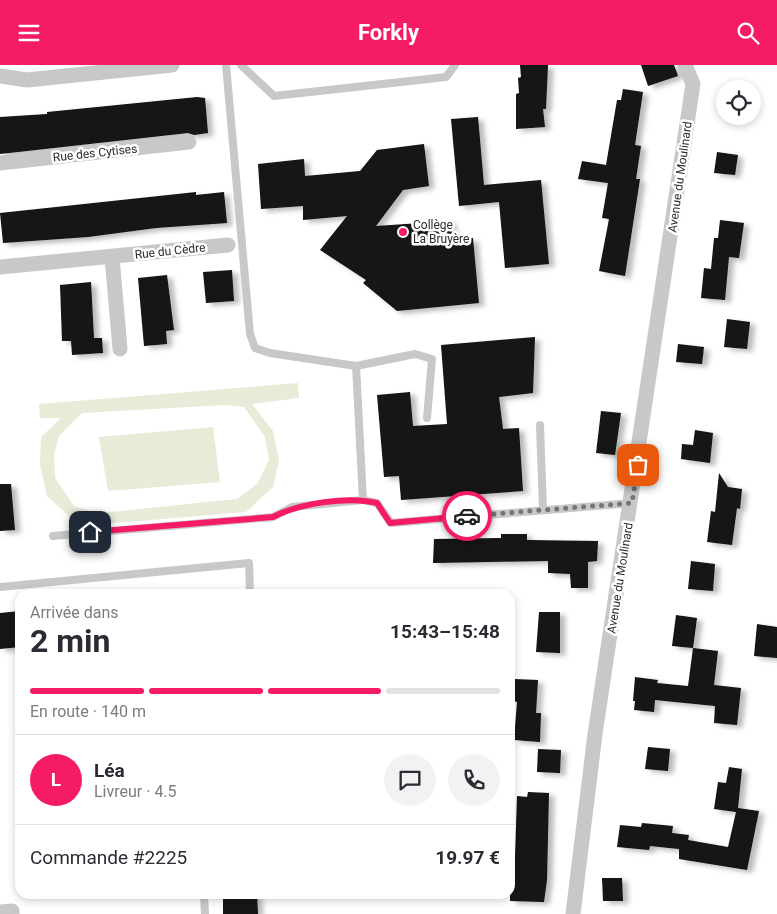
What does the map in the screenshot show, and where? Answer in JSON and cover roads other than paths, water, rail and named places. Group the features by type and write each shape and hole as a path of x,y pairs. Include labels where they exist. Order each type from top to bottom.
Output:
{"street":[{"path":"0,76 27,80 172,65"},
{"name":"Avenue du Moulinard","path":"573,914 596,734 632,503 693,84 685,65"},
{"name":"Rue des Cytises","path":"0,163 189,142"},
{"name":"Rue du Cèdre","path":"0,267 228,245"},
{"path":"112,257 120,349"},
{"path":"0,912 12,911 12,914"}],"lane":[{"path":"226,65 250,334 255,348 270,353 356,366 415,354 432,359 427,418"},
{"path":"241,65 274,96 446,77 455,65"},
{"path":"356,366 363,500"},
{"path":"540,425 543,509"},
{"path":"53,535 273,517 292,507 363,500 377,503 390,523 632,503"},
{"path":"0,587 249,563 250,589"},
{"path":"204,899 205,914"}],"place":[{"name":"Collège La Bruyère","path":"403,232"}]}
